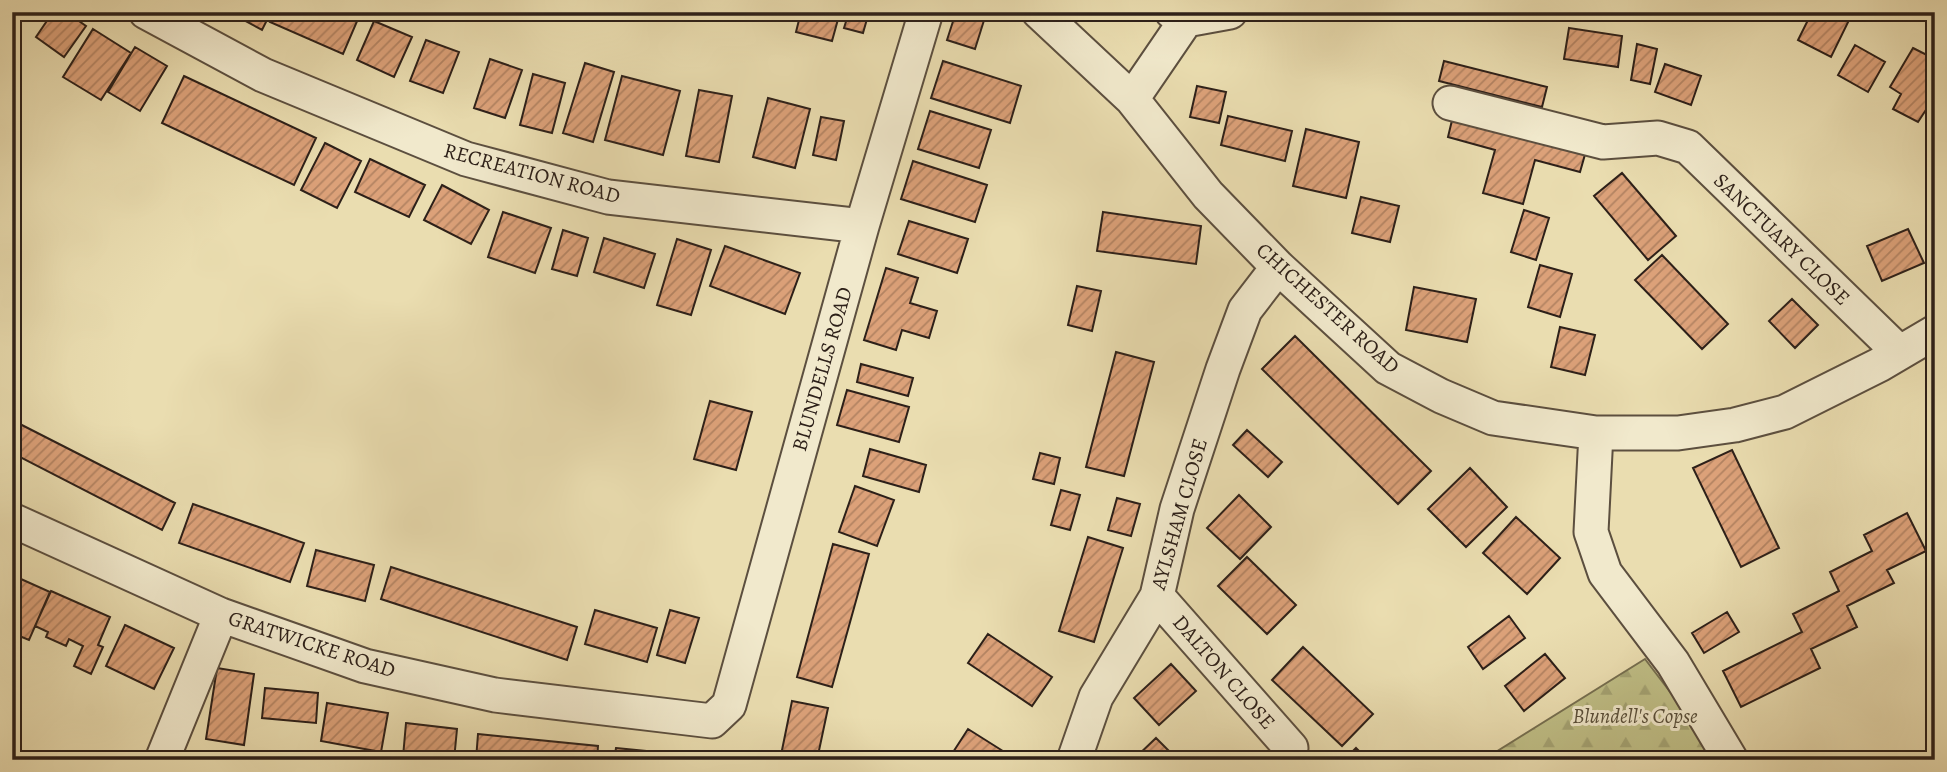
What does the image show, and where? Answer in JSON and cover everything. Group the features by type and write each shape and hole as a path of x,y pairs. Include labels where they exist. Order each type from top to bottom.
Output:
{"street":[{"name":"RECREATION ROAD","path":"146,12 263,75 466,159 608,197 862,226"},
{"name":"BLUNDELLS ROAD","path":"712,721 729,705 862,226 926,12"},
{"name":"CHICHESTER ROAD","path":"1039,12 1132,99 1208,195 1278,267 1388,368 1441,396 1493,418 1596,433 1678,433 1747,422 1785,412 1879,365 1935,332"},
{"path":"1132,99 1178,16 1230,12"},
{"name":"SANCTUARY CLOSE","path":"1450,103 1603,142 1658,138 1688,147 1899,352"},
{"name":"AYLSHAM CLOSE","path":"1074,760 1096,697 1157,596 1177,509 1245,310 1278,267"},
{"path":"1596,433 1591,532 1605,573 1673,663 1731,760"},
{"name":"GRATWICKE ROAD","path":"12,520 221,615 365,666 495,695 712,721"},
{"name":"DALTON CLOSE","path":"1157,596 1291,748"},
{"path":"162,760 221,615"}],"green space":[{"name":"Blundell's Copse","path":"1645,659 1722,760 1483,760"}],"building":[{"path":"53,12 66,12 86,26 64,57 36,37"},
{"path":"229,12 271,12 262,30"},
{"path":"275,12 361,12 343,54 270,22"},
{"path":"801,12 840,12 832,41 796,32"},
{"path":"849,12 869,12 863,33 844,28"},
{"path":"956,12 986,14 975,49 947,40"},
{"path":"1812,12 1853,12 1831,57 1798,40"},
{"path":"374,21 412,37 394,77 357,60"},
{"path":"1569,28 1622,36 1618,67 1564,59"},
{"path":"93,29 131,53 101,100 63,77"},
{"path":"426,40 459,52 443,93 410,81"},
{"path":"1637,44 1657,49 1650,84 1631,80"},
{"path":"1855,45 1885,62 1868,92 1838,75"},
{"path":"135,47 167,66 140,111 108,92"},
{"path":"1913,48 1935,59 1935,96 1918,122 1893,109 1901,94 1890,87"},
{"path":"490,59 522,70 505,118 474,108"},
{"path":"943,61 1021,86 1010,123 931,98"},
{"path":"1444,61 1547,87 1542,107 1439,81"},
{"path":"585,63 614,72 593,142 563,133"},
{"path":"1665,64 1701,76 1691,105 1655,92"},
{"path":"533,74 565,83 552,133 520,125"},
{"path":"184,76 316,138 294,185 162,123"},
{"path":"622,76 680,91 663,155 605,140"},
{"path":"1197,86 1226,92 1219,123 1190,117"},
{"path":"699,90 732,96 719,162 686,156"},
{"path":"768,98 810,109 795,168 753,157"},
{"path":"930,111 991,130 979,168 918,149"},
{"path":"1228,116 1292,131 1285,161 1221,145"},
{"path":"1453,116 1586,151 1580,172 1535,160 1523,204 1483,193 1495,150 1448,137"},
{"path":"821,117 844,121 836,160 813,155"},
{"path":"1306,129 1359,142 1346,198 1293,186"},
{"path":"325,143 361,161 337,208 301,190"},
{"path":"370,159 425,185 409,217 355,192"},
{"path":"913,161 987,185 975,222 901,199"},
{"path":"1622,173 1676,236 1648,260 1594,196"},
{"path":"442,185 489,210 471,244 424,220"},
{"path":"1361,197 1399,206 1390,242 1352,233"},
{"path":"1524,210 1549,218 1536,260 1511,252"},
{"path":"503,212 551,228 535,273 488,257"},
{"path":"1103,212 1201,226 1196,264 1097,251"},
{"path":"909,221 968,239 957,273 898,254"},
{"path":"1908,229 1924,263 1882,281 1867,246"},
{"path":"563,230 588,238 577,276 552,269"},
{"path":"604,238 655,254 644,288 594,272"},
{"path":"677,239 711,250 691,315 657,305"},
{"path":"725,246 800,273 785,314 710,286"},
{"path":"1662,255 1728,324 1702,349 1635,280"},
{"path":"1540,265 1572,274 1560,317 1528,307"},
{"path":"886,268 918,278 910,303 937,311 929,338 902,330 896,350 864,340"},
{"path":"1077,286 1101,291 1092,331 1068,325"},
{"path":"1414,287 1476,299 1467,342 1406,330"},
{"path":"1792,299 1818,325 1795,348 1769,321"},
{"path":"1560,327 1595,335 1585,375 1551,367"},
{"path":"1295,336 1431,471 1398,504 1262,369"},
{"path":"1116,352 1154,362 1124,476 1086,467"},
{"path":"861,364 913,378 908,396 857,382"},
{"path":"847,390 909,407 899,442 837,425"},
{"path":"710,401 752,412 736,470 694,459"},
{"path":"12,420 175,503 162,530 12,453"},
{"path":"1247,430 1282,462 1268,477 1233,445"},
{"path":"870,449 926,465 919,492 863,476"},
{"path":"1732,450 1779,548 1741,567 1693,468"},
{"path":"1040,453 1060,458 1054,484 1033,479"},
{"path":"1470,468 1507,507 1466,547 1428,509"},
{"path":"855,486 894,500 877,546 839,532"},
{"path":"1061,490 1080,495 1070,530 1051,525"},
{"path":"1239,495 1271,527 1240,559 1207,528"},
{"path":"1117,498 1140,504 1131,536 1108,530"},
{"path":"193,504 304,543 290,582 179,543"},
{"path":"1907,513 1926,551 1887,570 1894,583 1847,606 1857,627 1811,649 1820,668 1741,707 1723,671 1802,632 1793,614 1839,591 1830,572 1872,551 1864,535"},
{"path":"1516,517 1560,558 1527,594 1483,553"},
{"path":"1088,537 1123,548 1094,642 1059,631"},
{"path":"833,544 869,554 832,687 797,677"},
{"path":"316,550 374,565 365,601 307,586"},
{"path":"1247,557 1296,605 1267,634 1218,586"},
{"path":"391,567 577,627 567,660 381,599"},
{"path":"12,575 50,592 29,640 12,633"},
{"path":"51,591 110,617 98,645 103,647 91,674 74,666 83,646 69,639 66,646 46,637 48,632 35,626"},
{"path":"595,610 657,628 647,662 585,644"},
{"path":"670,610 699,618 685,663 657,655"},
{"path":"1727,612 1739,632 1704,653 1692,633"},
{"path":"1509,616 1525,638 1483,669 1468,647"},
{"path":"125,625 174,648 154,689 106,666"},
{"path":"988,634 1052,677 1032,706 968,663"},
{"path":"1303,647 1373,714 1342,746 1272,680"},
{"path":"1545,654 1565,678 1524,711 1505,686"},
{"path":"1171,664 1196,691 1159,725 1134,698"},
{"path":"217,668 254,674 244,745 206,739"},
{"path":"265,688 318,693 316,723 262,718"},
{"path":"792,701 828,708 817,760 780,760"},
{"path":"327,703 388,713 381,752 321,741"},
{"path":"406,723 457,729 454,760 403,757"},
{"path":"968,729 1014,758 1013,760 948,760"},
{"path":"478,734 598,746 597,760 476,760"},
{"path":"1156,738 1178,760 1133,760"},
{"path":"616,748 676,754 675,760 614,760"},
{"path":"1356,748 1368,760 1344,760"}]}
